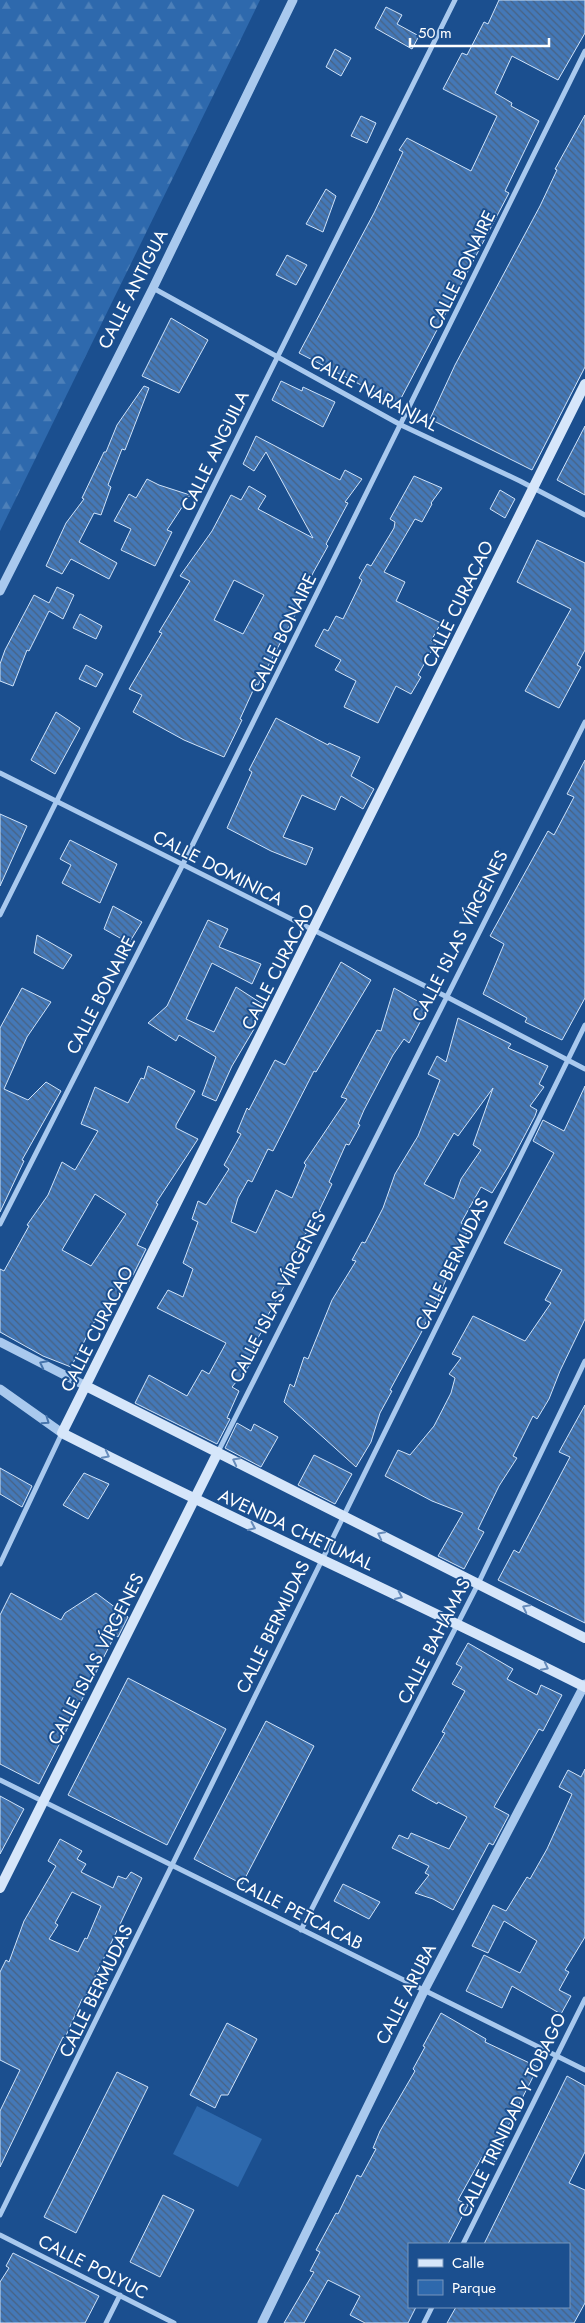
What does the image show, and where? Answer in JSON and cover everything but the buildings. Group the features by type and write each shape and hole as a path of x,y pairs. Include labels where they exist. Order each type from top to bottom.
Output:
{"main road":[{"name":"CALLE CURACAO","path":"62,1433 314,931 585,384"},
{"name":"AVENIDA CHETUMAL","path":"86,1386 585,1638"},
{"name":"AVENIDA CHETUMAL","path":"62,1433 194,1500 458,1624 584,1686"},
{"name":"CALLE ISLAS VÍRGENES","path":"0,1888 218,1452"}],"street":[{"name":"CALLE ANTIGUA","path":"0,591 153,288 293,0"},
{"name":"CALLE ANGUILA","path":"0,915 455,0"},
{"name":"CALLE BONAIRE","path":"0,1224 182,866 402,425 585,51"},
{"name":"CALLE NARANJAL","path":"153,288 402,425 585,515"},
{"name":"CALLE ISLAS VÍRGENES","path":"218,1452 585,722"},
{"name":"CALLE DOMINICA","path":"0,773 57,800 182,866 448,997 585,1069"},
{"name":"CALLE BERMUDAS","path":"0,2215 174,1865 320,1559 585,1025"},
{"name":"AVENIDA CHETUMAL","path":"0,1342 86,1386"},
{"name":"CALLE BAHAMAS","path":"301,1930 478,1584 585,1361"},
{"name":"AVENIDA CHETUMAL","path":"0,1389 62,1433"},
{"name":"CALLE CURACAO","path":"0,1564 62,1433"},
{"name":"CALLE ARUBA","path":"262,2323 424,1991 584,1686"},
{"name":"CALLE PETCACAB","path":"0,1780 44,1800 301,1930 585,2070"},
{"name":"CALLE TRINIDAD Y TOBAGO","path":"463,2243 585,1999"},
{"name":"CALLE POLYUC","path":"0,2235 174,2323"},
{"path":"106,2323 120,2295"},
{"path":"424,2323 432,2308"}],"green space":[{"path":"0,0 260,0 0,531"},
{"path":"197,2106 262,2139 238,2187 173,2154"}]}
